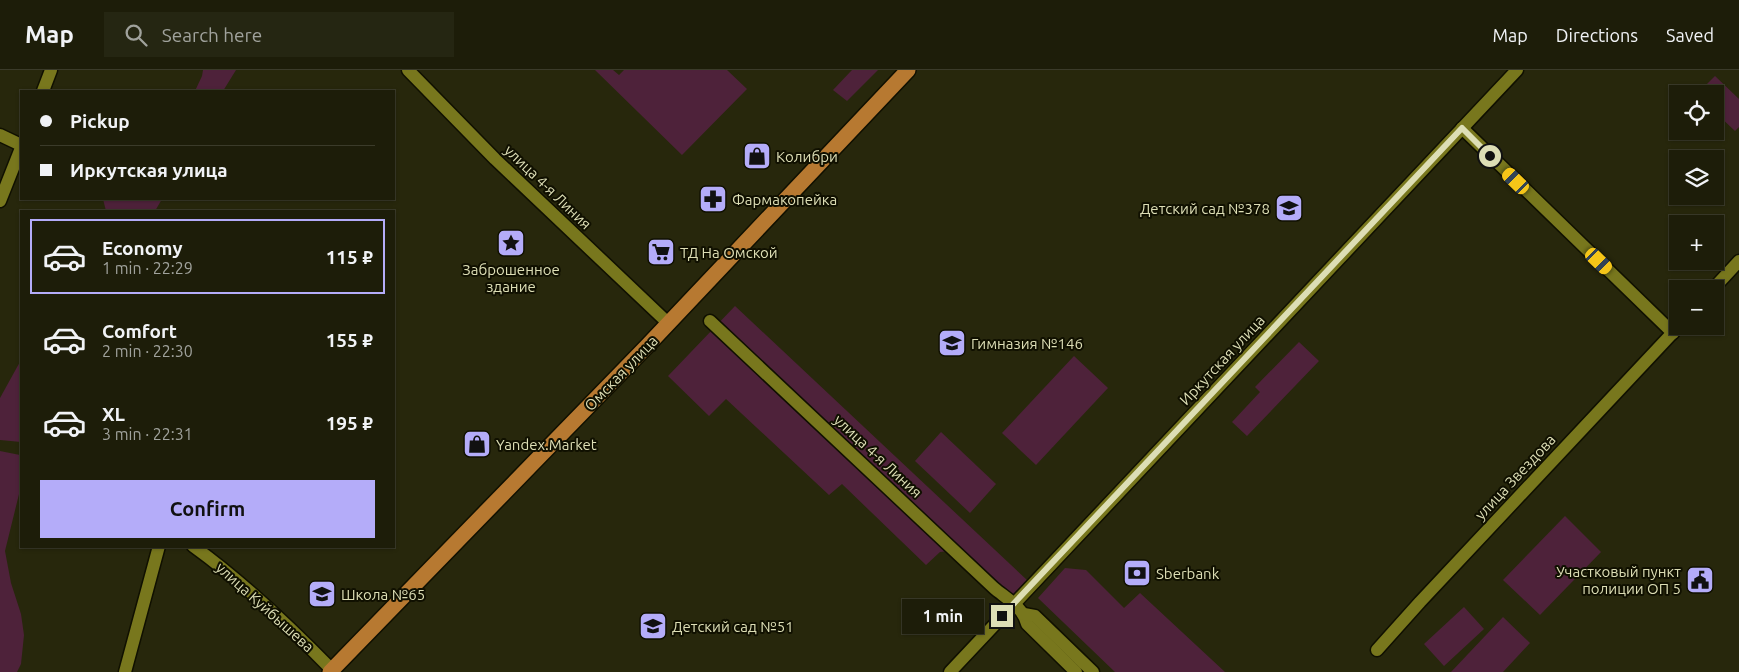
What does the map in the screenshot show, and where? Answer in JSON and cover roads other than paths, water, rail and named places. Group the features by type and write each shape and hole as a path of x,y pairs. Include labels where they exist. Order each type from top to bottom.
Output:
{"main road":[{"name":"Омская улица","path":"332,671 668,324 908,70"}],"street":[{"path":"43,90 51,70"},
{"name":"улица 4-я Линия","path":"408,70 495,159 668,324"},
{"name":"Иркутская улица","path":"950,672 1517,70"},
{"path":"1462,128 1669,322"},
{"path":"0,135 20,146"},
{"path":"0,202 20,150"},
{"path":"1722,280 1739,261"},
{"name":"улица 4-я Линия","path":"710,321 994,588 1014,604 1024,614 1027,624 1076,672"},
{"name":"улица Звездова","path":"1377,650 1670,335"},
{"path":"125,672 158,548"},
{"name":"улица Куйбышева","path":"196,548 218,564 293,630 332,671"},
{"name":"улица 4-я Линия","path":"1024,614 1035,616 1093,672"}],"place":[{"name":"Колибри","path":"757,156"},
{"name":"Фармакопейка","path":"713,199"},
{"name":"Детский сад №378","path":"1289,208"},
{"name":"Заброшенное здание","path":"511,243"},
{"name":"ТД На Омской","path":"661,252"},
{"name":"Гимназия №146","path":"952,343"},
{"name":"Yandex.Market","path":"477,444"},
{"name":"Sberbank","path":"1137,573"},
{"name":"Участковый пункт полиции ОП 5","path":"1700,580"},
{"name":"Школа №65","path":"322,594"},
{"name":"Детский сад №51","path":"653,626"}]}
